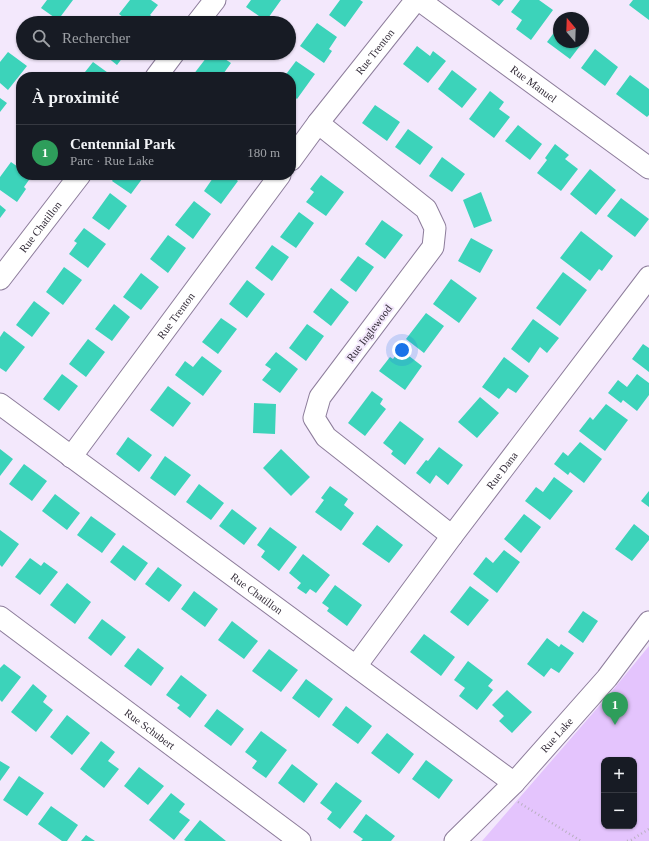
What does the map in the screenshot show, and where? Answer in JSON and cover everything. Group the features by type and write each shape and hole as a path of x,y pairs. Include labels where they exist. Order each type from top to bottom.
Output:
{"street":[{"path":"202,16 215,0"},
{"name":"Rue Trenton","path":"296,153 318,123 416,0"},
{"name":"Rue Manuel","path":"419,0 649,168"},
{"path":"160,72 169,60"},
{"name":"Rue Inglewood","path":"318,123 426,209 435,228 434,247 320,396 314,418 326,437 452,536"},
{"name":"Rue Chatillon","path":"0,279 76,180"},
{"name":"Rue Trenton","path":"71,457 276,180"},
{"name":"Rue Dana","path":"356,666 452,536 649,277"},
{"name":"Rue Chatillon","path":"0,404 356,666 508,788"},
{"name":"Rue Schubert","path":"0,617 300,841"},
{"name":"Rue Lake","path":"455,841 508,788 607,678 649,622"}],"path":[{"path":"508,788 581,841"},
{"path":"627,841 649,829"}],"shaded area":[{"path":"649,646 649,841 482,841 612,691"}],"building":[{"path":"47,0 73,0 61,16 52,16 41,8"},
{"path":"130,0 151,0 158,5 150,15 151,16 122,16 119,14"},
{"path":"251,0 281,0 270,16 259,16 246,7"},
{"path":"340,0 360,0 363,2 345,27 329,15"},
{"path":"491,0 504,0 499,6"},
{"path":"520,0 539,0 553,10 531,40 516,29 522,20 511,12"},
{"path":"633,0 649,0 649,20 629,5"},
{"path":"317,23 337,37 329,49 332,51 324,63 300,46"},
{"path":"553,34 553,46 547,42"},
{"path":"417,46 430,56 433,51 446,61 428,83 403,64"},
{"path":"555,48 578,48 570,59"},
{"path":"595,49 618,67 605,86 581,68"},
{"path":"8,52 16,58 16,60 19,60 27,66 22,72 16,72 16,80 8,90 0,83 0,62"},
{"path":"111,60 121,60 117,65"},
{"path":"205,60 226,60 231,63 225,72 195,72"},
{"path":"296,61 315,74 297,99 296,72 288,72"},
{"path":"93,62 107,72 85,72"},
{"path":"452,70 477,89 462,108 438,89"},
{"path":"630,75 649,89 649,115 647,117 616,94"},
{"path":"490,91 504,102 499,109 510,117 494,138 469,119"},
{"path":"0,98 7,103 0,112"},
{"path":"375,105 400,122 387,141 362,123"},
{"path":"518,125 542,144 530,160 505,141"},
{"path":"408,129 433,147 420,165 395,147"},
{"path":"555,144 569,155 565,159 578,169 561,191 537,173 547,160 545,158"},
{"path":"442,157 465,174 452,192 429,176"},
{"path":"11,162 16,166 16,180 29,180 24,187 26,189 17,202 0,190 0,177"},
{"path":"590,169 616,190 596,215 570,194"},
{"path":"321,175 344,192 326,216 306,202 314,192 310,189"},
{"path":"113,180 141,180 131,194"},
{"path":"212,180 238,181 221,204 204,191"},
{"path":"481,192 492,221 474,228 463,200"},
{"path":"110,193 127,206 109,230 92,218"},
{"path":"621,198 649,219 635,237 607,216"},
{"path":"194,201 211,214 193,239 175,225"},
{"path":"0,205 6,210 0,218"},
{"path":"299,212 314,223 296,248 280,237"},
{"path":"382,220 403,235 385,259 365,244"},
{"path":"84,228 106,244 88,268 69,254 77,243 74,241"},
{"path":"581,231 613,256 602,271 599,269 590,281 560,258"},
{"path":"168,235 186,248 168,273 150,259"},
{"path":"471,238 493,250 480,273 458,261"},
{"path":"272,245 289,257 272,281 255,268"},
{"path":"358,256 374,267 356,292 340,280"},
{"path":"64,267 82,280 63,305 46,292"},
{"path":"563,272 587,290 560,326 536,308"},
{"path":"141,273 159,287 141,310 123,297"},
{"path":"451,279 477,298 459,323 433,304"},
{"path":"247,280 265,294 247,318 229,304"},
{"path":"331,288 349,302 331,326 313,312"},
{"path":"34,301 50,313 32,337 16,325"},
{"path":"114,304 130,317 112,341 95,329"},
{"path":"426,313 444,326 424,353 406,339"},
{"path":"221,318 237,329 218,354 202,342"},
{"path":"533,319 559,338 547,353 540,347 529,363 511,349"},
{"path":"307,324 324,336 306,361 289,348"},
{"path":"4,331 25,347 6,372 0,368 0,337"},
{"path":"88,339 105,352 86,377 69,364"},
{"path":"643,344 649,348 649,372 632,359"},
{"path":"400,349 422,366 405,390 379,371 390,357 393,359"},
{"path":"276,352 298,369 280,393 262,380 271,369 265,365"},
{"path":"202,356 222,371 203,396 175,375 185,361 193,367"},
{"path":"504,357 529,376 516,393 508,388 499,399 482,387"},
{"path":"62,374 78,386 59,411 43,399"},
{"path":"637,374 649,383 649,395 637,411 623,400 621,403 608,393 618,380 627,387"},
{"path":"168,386 191,403 173,427 150,410"},
{"path":"372,391 383,399 380,404 386,409 365,436 348,423"},
{"path":"480,397 499,413 477,438 458,422"},
{"path":"254,403 276,404 275,434 253,433"},
{"path":"606,404 628,420 605,451 579,431 590,417 593,420"},
{"path":"400,421 424,439 405,465 391,454 393,451 383,443"},
{"path":"128,437 152,455 139,472 116,454"},
{"path":"580,442 602,459 584,483 570,472 568,475 554,464 563,452 568,456"},
{"path":"439,447 463,465 448,485 436,475 430,484 416,473"},
{"path":"0,449 13,459 0,476"},
{"path":"281,449 310,477 291,496 263,468"},
{"path":"165,456 191,475 175,496 150,478"},
{"path":"24,464 47,481 32,501 9,484"},
{"path":"554,477 573,491 550,520 525,501 536,487 543,492"},
{"path":"199,484 224,503 211,520 186,502"},
{"path":"330,486 348,499 344,505 354,513 341,531 315,512 324,500 321,498"},
{"path":"649,491 649,507 641,501"},
{"path":"55,494 80,513 67,530 42,511"},
{"path":"232,509 257,528 244,545 219,526"},
{"path":"524,514 541,527 521,553 504,539"},
{"path":"91,516 116,534 102,553 77,535"},
{"path":"634,524 649,536 649,540 632,561 615,549"},
{"path":"377,525 403,545 389,563 362,544"},
{"path":"270,527 297,547 279,571 261,557 265,551 257,545"},
{"path":"0,530 19,544 2,567 0,565"},
{"path":"123,545 148,563 135,581 110,562"},
{"path":"504,550 520,562 497,593 473,574 486,557 493,563"},
{"path":"303,554 330,575 316,593 310,589 306,594 297,588 301,583 289,573"},
{"path":"30,558 41,566 44,562 58,572 40,595 15,577"},
{"path":"158,567 182,585 169,602 145,584"},
{"path":"67,583 91,602 75,624 50,605"},
{"path":"335,585 362,605 347,626 327,611 329,608 322,603"},
{"path":"470,586 489,600 468,626 450,612"},
{"path":"194,591 218,609 205,627 181,609"},
{"path":"583,611 598,621 583,643 568,632"},
{"path":"102,619 126,637 111,656 88,638"},
{"path":"232,621 258,641 244,659 218,640"},
{"path":"424,634 455,657 441,676 410,652"},
{"path":"547,638 559,647 561,644 574,653 559,673 551,668 544,677 527,664"},
{"path":"138,648 164,668 151,686 124,666"},
{"path":"269,649 298,670 281,692 252,671"},
{"path":"468,661 493,680 488,686 493,690 477,710 459,696 465,688 454,680"},
{"path":"4,664 21,677 2,702 0,700 0,668"},
{"path":"181,675 207,695 190,718 177,708 180,705 166,695"},
{"path":"306,679 333,699 319,718 292,698"},
{"path":"33,684 47,696 43,702 53,710 36,732 11,712"},
{"path":"507,690 532,712 512,733 499,721 504,716 492,705"},
{"path":"346,706 372,726 358,744 332,725"},
{"path":"217,709 244,729 231,746 204,726"},
{"path":"67,715 90,733 72,755 50,737"},
{"path":"261,731 287,750 266,778 252,768 257,761 245,752"},
{"path":"387,733 414,754 399,774 371,753"},
{"path":"101,741 115,752 108,761 119,769 104,788 80,769"},
{"path":"426,760 453,780 439,799 412,779"},
{"path":"0,761 10,767 0,781"},
{"path":"292,764 318,784 304,803 278,783"},
{"path":"139,767 164,786 148,805 124,786"},
{"path":"19,776 44,793 27,816 3,800"},
{"path":"336,782 362,801 340,829 327,819 332,812 320,803"},
{"path":"171,793 185,804 179,812 190,820 174,840 149,820"},
{"path":"51,806 78,825 67,841 62,841 38,824"},
{"path":"366,814 395,836 391,841 361,841 363,839 353,832"},
{"path":"200,820 226,841 184,840"},
{"path":"86,835 95,841 81,841"}],"place":[{"name":"Centennial Park","path":"615,725"}]}
